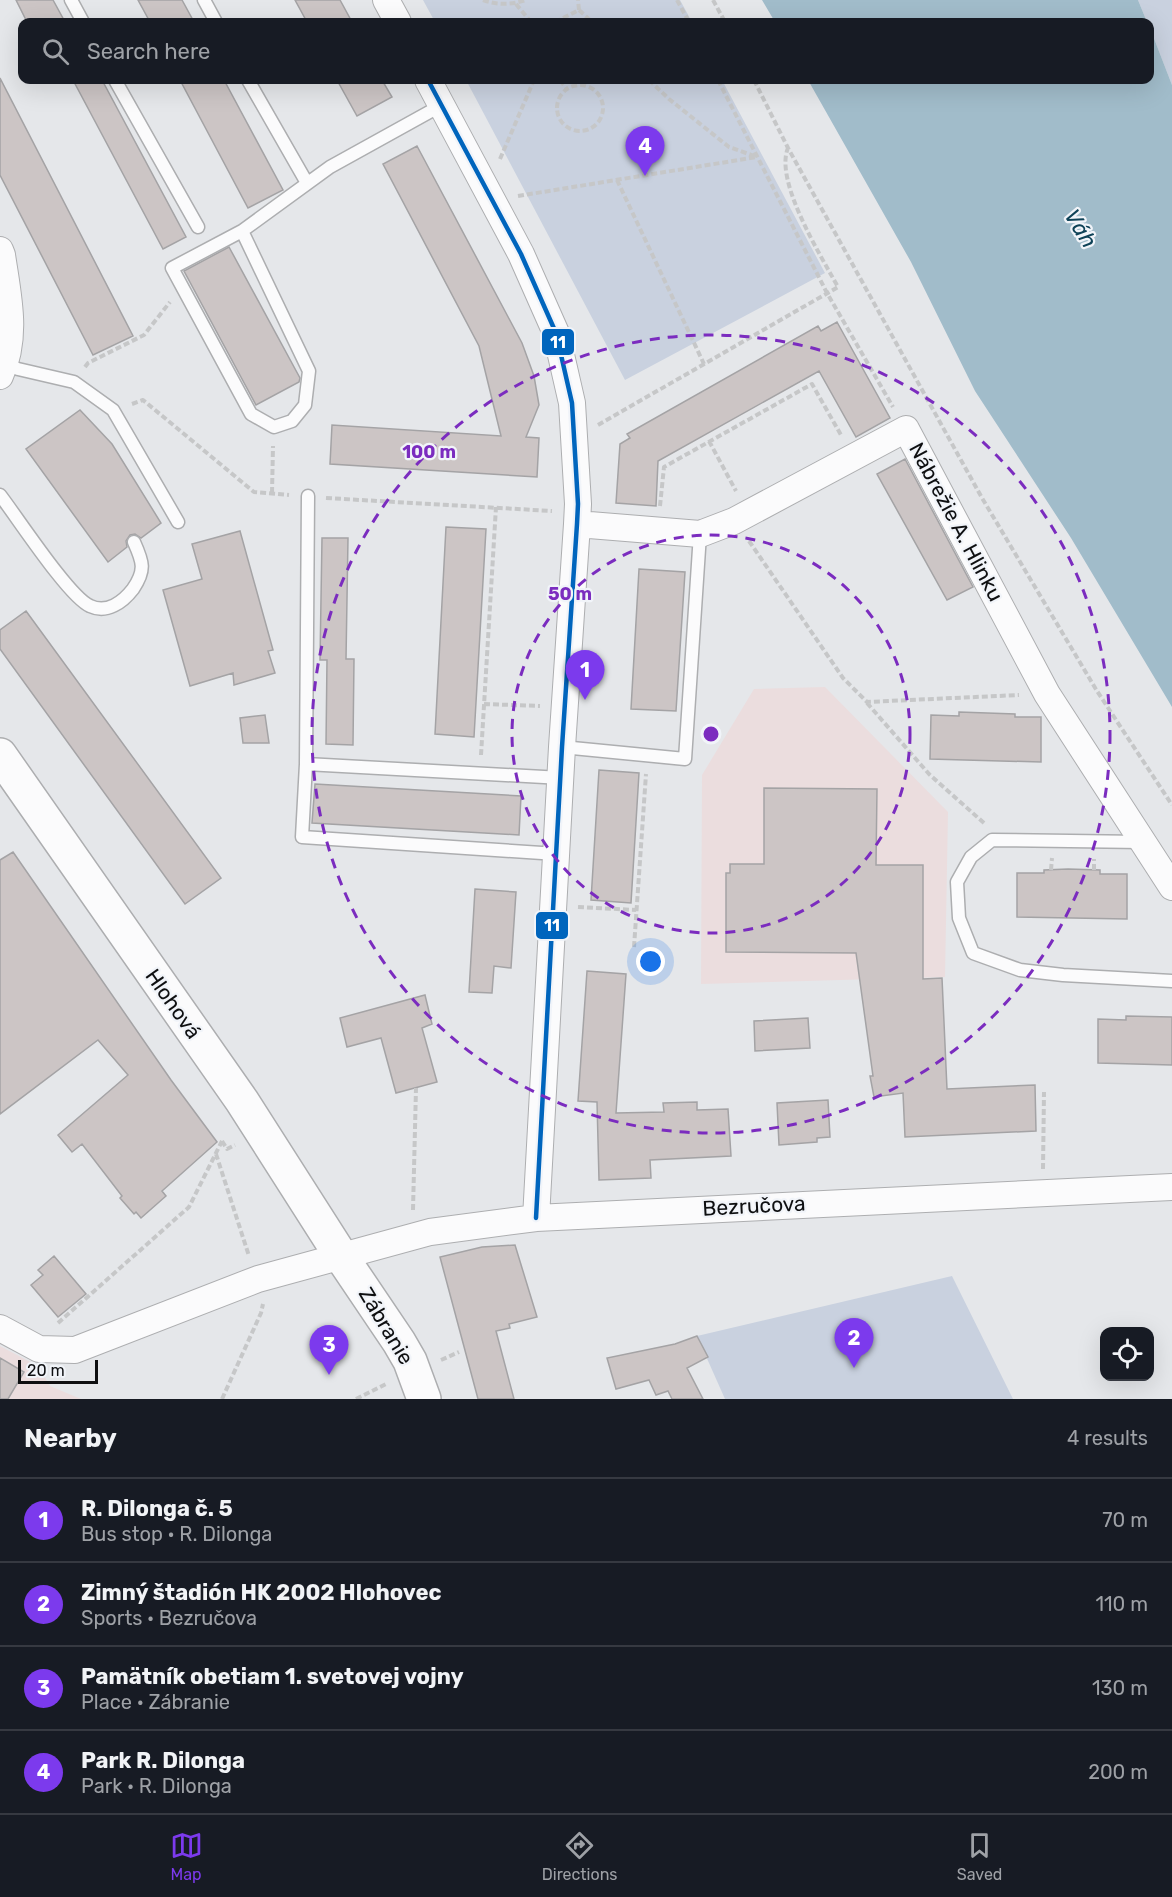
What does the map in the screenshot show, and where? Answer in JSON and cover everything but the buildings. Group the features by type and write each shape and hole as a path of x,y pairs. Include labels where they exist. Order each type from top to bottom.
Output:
{"main road":[{"name":"Hlohová","path":"0,755 242,1101 341,1256"},
{"name":"Zábranie","path":"341,1256 399,1342 410,1361 424,1399"}],"street":[{"path":"386,0 396,18"},
{"path":"430,84 521,254 556,333 572,403 577,524 562,747 536,1218"},
{"path":"0,250 11,315 11,336 3,370"},
{"name":"Nábrežie A. Hlinku","path":"577,524 699,534 742,517 906,429 1047,694 1172,887"},
{"name":"Bezručova","path":"0,1328 39,1349 75,1350 258,1279 430,1232 536,1218 1172,1188"}],"lane":[{"path":"71,0 81,18"},
{"path":"204,0 214,18"},
{"path":"117,84 198,227"},
{"path":"250,84 307,183"},
{"path":"242,231 309,371 305,405 292,421 274,427 251,414 172,268 242,231 330,167 442,105"},
{"path":"3,370 74,382 113,410 178,522"},
{"path":"0,495 73,594 91,607 110,608 126,599 140,579 143,563 134,542"},
{"path":"308,496 306,764 302,837 557,854"},
{"path":"562,747 686,759 699,534"},
{"path":"306,764 562,778"},
{"path":"1143,842 992,840 971,857 957,882 959,918 974,953 1020,970 1063,975 1172,981"}],"path":[{"path":"483,0 494,4 516,4 526,0"},
{"path":"578,0 579,10 588,18"},
{"path":"677,0 687,18"},
{"path":"714,0 723,18"},
{"path":"516,4 528,18"},
{"path":"563,18 579,10"},
{"path":"496,169 532,84"},
{"path":"563,84 567,89"},
{"path":"653,84 729,147 757,158"},
{"path":"720,84 826,293 906,429"},
{"path":"756,84 788,148 982,498 1097,692 1172,805"},
{"path":"581,85 595,90 599,96 602,110 600,117 591,128 576,130 562,123 557,109 561,94 567,89 581,85"},
{"path":"574,439 838,287 804,223 785,173 784,158 788,148"},
{"path":"510,197 757,158"},
{"path":"617,180 704,364"},
{"path":"74,382 88,363 144,335 182,287"},
{"path":"799,382 803,389"},
{"path":"658,531 661,471 664,467 812,384 854,457"},
{"path":"113,410 143,400 254,492 553,511"},
{"path":"757,405 761,412"},
{"path":"272,493 274,427"},
{"path":"713,430 717,437"},
{"path":"710,441 742,517 843,678 867,702 929,774 1003,839"},
{"path":"480,774 496,507"},
{"path":"867,702 1047,694"},
{"path":"484,704 542,706"},
{"path":"634,947 647,755"},
{"path":"574,907 636,910"},
{"path":"413,1216 416,1088"},
{"path":"1043,1176 1044,1092"},
{"path":"58,1323 189,1207 222,1142 227,1149 236,1144"},
{"path":"216,1154 251,1264"},
{"path":"222,1399 261,1313 264,1294"},
{"path":"433,1363 459,1352"},
{"path":"356,1399 383,1385"}],"shaded area":[{"path":"423,0 680,0 690,18 433,18"},
{"path":"1138,0 1172,0 1172,85 1154,38 1154,18 1145,18"},
{"path":"468,84 724,84 825,273 625,380"},
{"path":"825,687 948,812 945,977 701,984 702,775 754,689"},
{"path":"952,1276 1013,1399 725,1399 697,1336"},
{"path":"0,1346 38,1366 50,1386 81,1399 0,1399"}],"water":[{"path":"762,0 1138,0 1145,18 773,18"},
{"name":"Váh","path":"1154,38 1172,85 1172,707 1071,538 975,391 911,262 810,84 1154,84"}],"transit line":[{"name":"11","path":"430,84 521,254 556,333 572,403 578,504 536,1218"}],"place":[{"name":"Park R. Dilonga","path":"645,176"},
{"name":"R. Dilonga č. 5","path":"585,700"},
{"name":"Zimný štadión HK 2002 Hlohovec","path":"854,1368"},
{"name":"Pamätník obetiam 1. svetovej vojny","path":"329,1375"}]}
